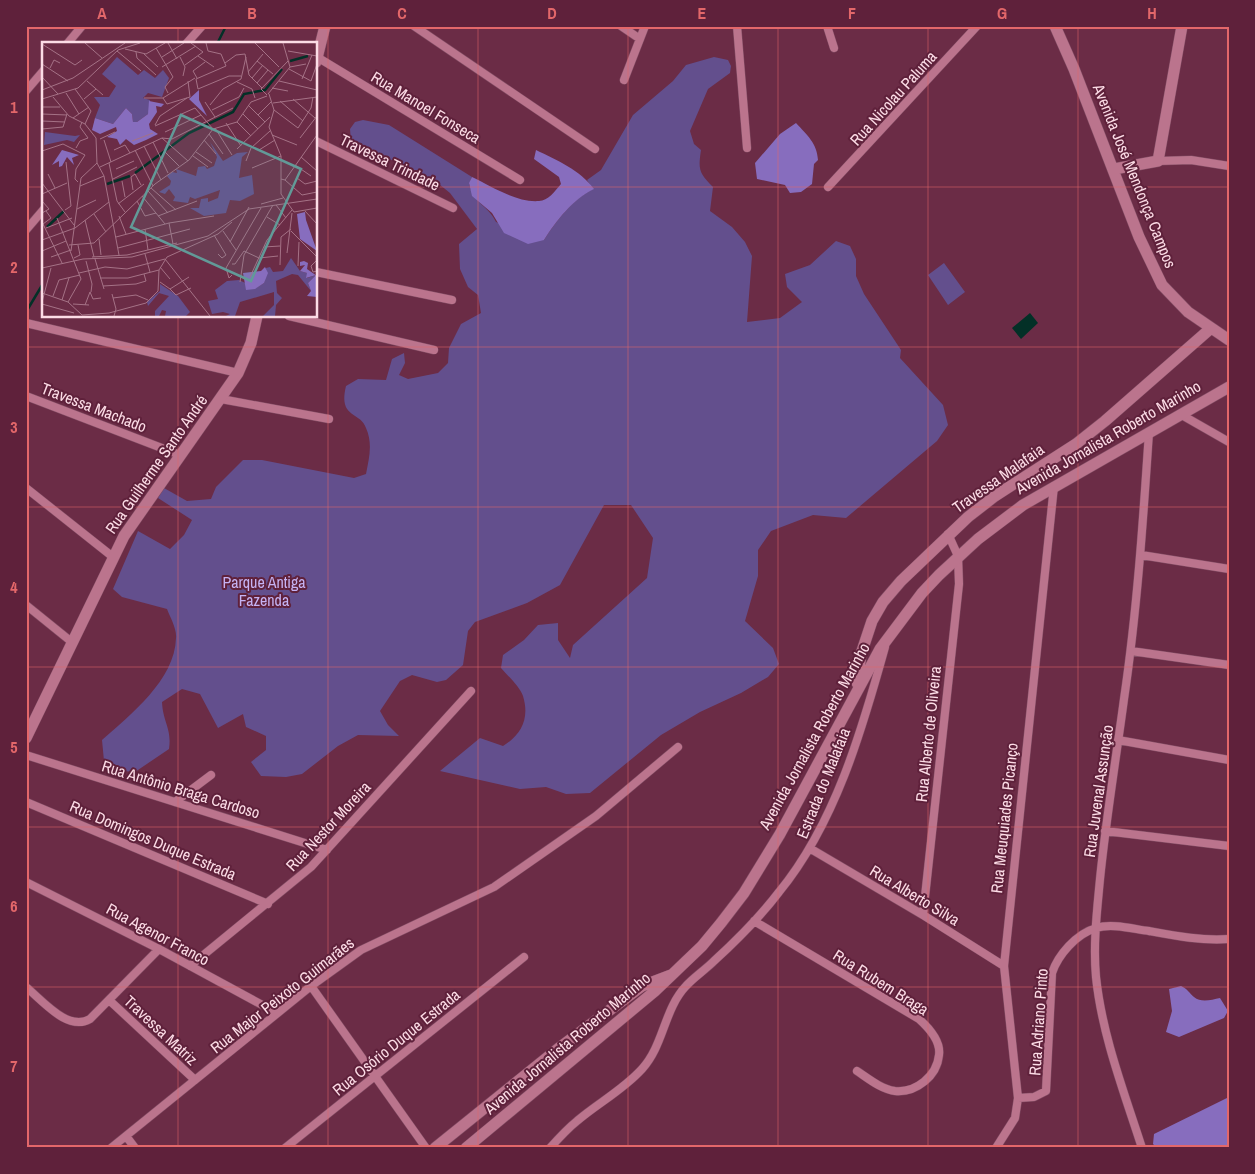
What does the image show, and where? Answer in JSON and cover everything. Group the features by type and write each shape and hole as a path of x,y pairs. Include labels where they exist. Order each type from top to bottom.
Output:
{"main road":[{"path":"318,56 325,26"},
{"name":"Avenida José Mendonça Campos","path":"1054,26 1074,69 1139,237 1162,285 1177,303 1210,329 1229,340"},
{"path":"1114,169 1158,161 1182,26"},
{"name":"Rua Guilherme Santo André","path":"28,729 73,643 124,536 238,373 251,343 257,318"},
{"name":"Travessa Malafaia","path":"856,690 861,654 872,621 883,602 901,581 948,534 995,496 1060,455 1105,421 1210,329"},
{"name":"Avenida Jornalista Roberto Marinho","path":"466,1148 672,975 721,923 759,870 799,799 856,690 889,635 922,593 958,556 1002,520 1054,486 1229,387"},
{"path":"435,1148 558,1048 642,986 664,976 672,975"}],"street":[{"path":"69,42 82,26"},
{"path":"188,42 202,26"},
{"path":"414,26 595,149"},
{"path":"621,26 640,39"},
{"path":"624,80 645,26"},
{"path":"737,26 747,148"},
{"path":"827,26 834,48"},
{"name":"Rua Nicolau Paluma","path":"828,187 977,26"},
{"name":"Rua Manoel Fonseca","path":"318,61 520,180"},
{"path":"26,91 42,72"},
{"name":"Travessa Trindade","path":"318,142 453,208"},
{"path":"1158,161 1191,160 1229,166"},
{"path":"26,230 42,211"},
{"path":"318,272 452,300"},
{"path":"298,318 434,350"},
{"path":"26,322 238,373"},
{"name":"Travessa Machado","path":"26,396 180,455"},
{"path":"221,399 329,419"},
{"path":"1180,414 1229,442"},
{"name":"Rua Juvenal Assunção","path":"1142,1148 1108,1041 1100,1008 1096,976 1095,928 1105,831 1131,651 1141,555 1149,432"},
{"name":"Rua Meuquiades Picanço","path":"996,1148 1015,1118 1018,1098 1004,966 1054,486"},
{"path":"26,488 113,557"},
{"path":"948,534 958,556"},
{"path":"1141,555 1229,569"},
{"name":"Rua Alberto de Oliveira","path":"923,915 959,584 958,556"},
{"path":"26,604 73,643"},
{"name":"Estrada do Malafaia","path":"550,1148 576,1121 626,1085 642,1070 659,1044 672,1009 685,986 713,963 754,921 780,892 811,850 872,696 889,635"},
{"path":"1131,651 1229,665"},
{"name":"Rua Nestor Moreira","path":"190,966 295,882 327,850 471,691"},
{"path":"1118,740 1229,760"},
{"name":"Rua Major Peixoto Guimarães","path":"111,1148 311,986 376,942 444,912 494,887 596,816 678,747"},
{"name":"Rua Antônio Braga Cardoso","path":"26,755 327,850"},
{"path":"175,802 211,775"},
{"name":"Rua Domingos Duque Estrada","path":"26,802 268,904"},
{"path":"1105,831 1229,846"},
{"name":"Rua Alberto Silva","path":"811,850 923,915 1004,966"},
{"name":"Rua Agenor Franco","path":"26,882 159,949 277,1013"},
{"name":"Rua Rubem Braga","path":"754,921 919,1019 934,1035 938,1045 939,1055 933,1073 923,1084 910,1089 896,1091 880,1086 857,1071"},
{"path":"1095,928 1118,927 1198,939 1229,939"},
{"name":"Rua Adriano Pinto","path":"1018,1098 1034,1097 1046,1091 1052,973 1056,961 1062,953 1095,928"},
{"path":"26,988 66,1019 78,1024 90,1019 159,949"},
{"name":"Rua Osório Duque Estrada","path":"285,1148 524,957"},
{"path":"672,975 685,986"},
{"path":"311,986 426,1148"},
{"name":"Travessa Matriz","path":"109,1000 194,1080"},
{"path":"126,1136 134,1148"}],"green space":[{"name":"Parque Antiga Fazenda","path":"714,57 728,60 731,66 730,73 708,89 690,131 694,144 701,150 700,167 702,174 713,187 710,211 732,227 745,242 752,256 747,322 780,318 802,302 787,287 785,274 810,265 836,241 850,246 856,259 856,276 864,294 901,350 900,358 943,405 948,425 937,441 846,518 813,515 771,531 758,550 758,576 745,621 773,648 779,664 768,677 741,693 700,712 661,735 590,793 566,794 546,787 520,789 440,771 480,738 503,746 515,737 522,726 525,712 523,696 517,685 501,668 503,655 524,640 538,625 558,623 558,640 570,658 573,645 647,578 653,538 631,505 604,505 560,585 527,603 475,622 468,631 463,665 446,680 437,682 412,675 400,681 380,711 388,725 399,736 358,735 338,746 302,774 286,777 261,776 251,762 266,750 266,736 246,727 243,714 218,728 200,694 182,689 162,702 170,742 169,749 135,772 112,770 104,761 102,740 137,708 160,682 174,653 176,634 167,609 122,597 113,589 138,531 170,549 184,535 192,520 158,498 164,488 187,501 211,499 216,487 243,460 262,460 354,478 366,474 370,451 368,434 363,423 347,409 344,397 346,386 358,379 386,380 392,359 404,353 405,363 399,375 408,379 438,373 448,363 449,348 461,324 481,313 478,295 468,287 460,269 459,244 477,229 450,193 434,180 351,141 350,129 355,122 363,120 389,125 472,177 469,184 471,191 496,222 544,240 566,211 593,189 587,180 601,170 633,115 673,81 686,65"},
{"path":"944,263 965,292 948,305 928,275"}],"shaded area":[{"path":"796,123 814,144 818,160 814,164 812,184 801,192 790,193 785,185 757,179 755,163 780,134"},
{"path":"536,150 575,171 594,189 586,193 566,211 544,240 528,244 504,233 492,213 472,196 469,183 472,177 513,197 531,201 542,201 551,195 561,184 559,177 534,159"},
{"path":"1030,313 1038,323 1021,339 1012,328"},
{"path":"1181,986 1200,1000 1220,998 1228,1011 1224,1018 1179,1037 1166,1032 1172,1011 1169,989"},
{"path":"1229,1097 1229,1148 1157,1148 1153,1144 1154,1134"}],"waterway":[{"path":"218,42 226,26"},
{"path":"26,312 42,285"}]}
